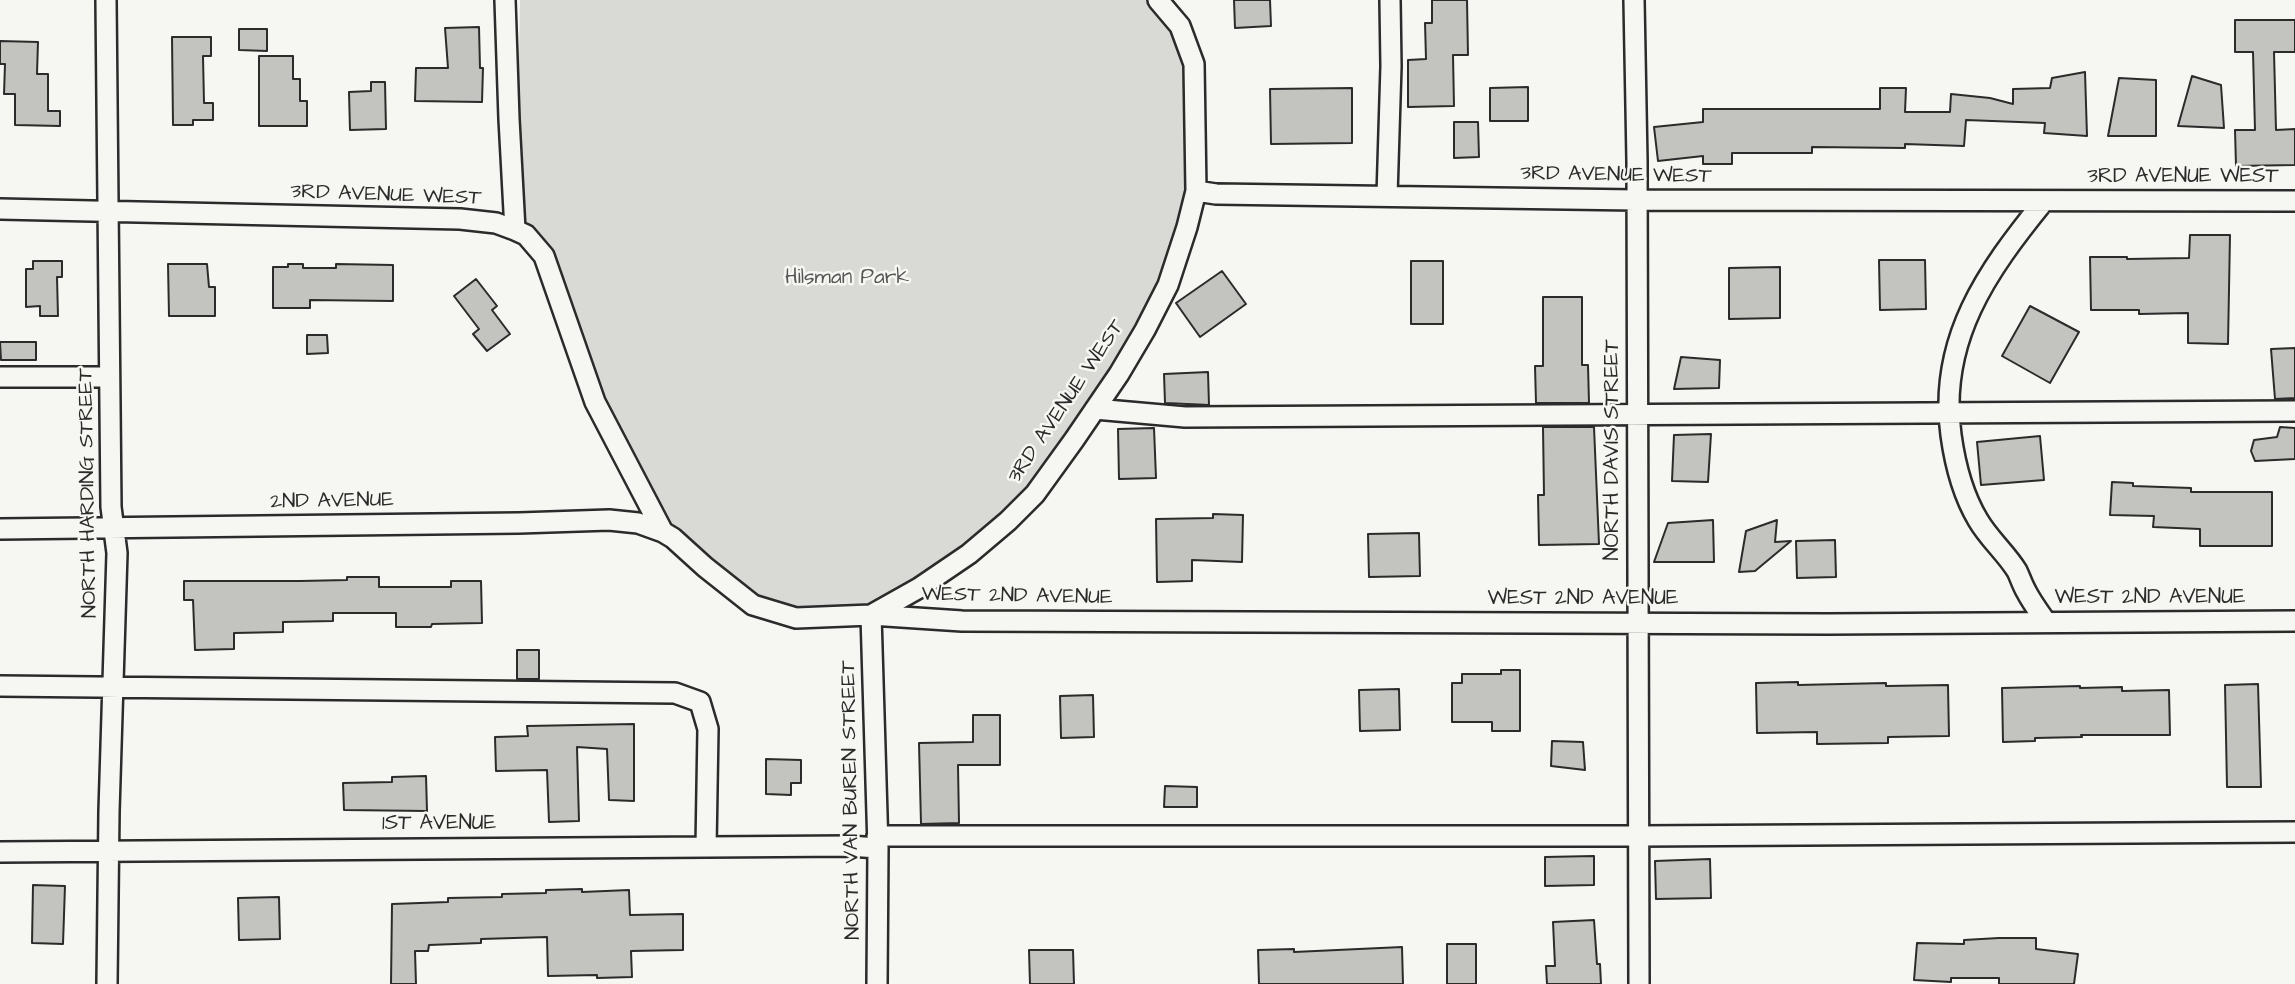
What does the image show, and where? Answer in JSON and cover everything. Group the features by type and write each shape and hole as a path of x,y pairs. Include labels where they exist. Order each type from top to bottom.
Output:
{"street":[{"name":"NORTH HARDING STREET","path":"106,0 109,377 112,527 117,553 107,984"},
{"path":"505,0 516,230"},
{"path":"1158,0 1180,26 1194,64 1196,191"},
{"path":"1387,196 1390,0"},
{"name":"NORTH DAVIS STREET","path":"1634,0 1640,984"},
{"name":"3RD AVENUE WEST","path":"0,209 460,219 496,223 526,234 544,256 595,402 663,532 753,605 796,618 871,615 919,588 969,554 1035,494 1132,352 1168,285 1196,191 1216,194 1636,200 2295,201"},
{"path":"2044,201 2013,239 1964,321 1948,381 1948,413 1953,451 1973,510 2017,572 2026,592 2046,622"},
{"path":"0,377 109,377"},
{"path":"1095,409 1185,417 2295,411"},
{"name":"2ND AVENUE","path":"0,529 609,520 638,523 663,532"},
{"name":"WEST 2ND AVENUE","path":"871,615 962,621 2295,621"},
{"name":"NORTH VAN BUREN STREET","path":"871,615 877,842 877,984"},
{"path":"0,686 675,693 700,702 708,729 706,847"},
{"name":"1ST AVENUE","path":"0,852 849,846 877,842 2295,832"}],"green space":[{"name":"Hilsman Park","path":"520,0 1154,0 1183,36 1193,192 1146,324 1007,520 874,611 797,617 754,604 674,536 596,402 545,255 516,228"}],"building":[{"path":"1234,0 1270,0 1271,26 1235,28"},
{"path":"1432,0 1467,0 1468,55 1453,55 1454,106 1408,107 1408,60 1426,59 1425,23 1432,23"},
{"path":"2235,20 2295,20 2295,52 2274,52 2276,130 2295,129 2295,165 2236,166 2235,130 2255,130 2253,52 2235,52"},
{"path":"479,27 480,68 483,68 482,102 415,101 416,68 448,68 445,28"},
{"path":"239,29 267,29 267,51 239,50"},
{"path":"172,37 211,37 211,56 203,56 204,103 213,103 213,120 193,120 193,125 173,125"},
{"path":"0,41 38,42 37,74 48,74 48,111 60,111 60,126 15,125 15,94 4,94 5,64 0,64"},
{"path":"259,56 293,56 293,79 300,79 300,101 307,101 307,126 259,126"},
{"path":"2085,72 2087,136 2044,133 2045,123 1966,120 1964,146 1905,144 1905,148 1812,147 1812,153 1732,153 1732,164 1703,164 1703,156 1658,161 1654,127 1703,122 1703,109 1880,109 1880,88 1906,88 1905,112 1950,112 1951,94 1990,98 2013,104 2013,89 2050,88 2052,78"},
{"path":"2192,76 2221,85 2224,128 2178,126"},
{"path":"2119,78 2156,80 2156,136 2108,136"},
{"path":"371,82 385,82 386,129 350,130 349,92 371,91"},
{"path":"1528,87 1528,121 1490,121 1490,88"},
{"path":"1352,88 1352,143 1271,144 1270,89"},
{"path":"1454,122 1478,122 1479,157 1454,158"},
{"path":"2190,235 2230,235 2228,344 2188,343 2188,313 2139,314 2139,310 2091,310 2090,257 2189,258"},
{"path":"1879,260 1925,260 1926,309 1880,310"},
{"path":"33,261 62,261 62,277 57,277 58,316 40,316 40,306 26,307 26,269 33,269"},
{"path":"1411,261 1443,261 1443,324 1411,324"},
{"path":"168,264 207,264 209,287 215,287 215,316 169,316"},
{"path":"288,264 303,264 303,268 336,268 336,264 393,265 393,301 310,300 310,308 273,308 273,267 288,267"},
{"path":"1780,267 1780,318 1729,319 1729,268"},
{"path":"1222,271 1246,304 1200,337 1176,303"},
{"path":"476,279 497,306 492,310 510,334 487,351 473,334 479,329 454,296"},
{"path":"1543,297 1582,297 1582,365 1588,365 1589,403 1536,403 1535,366 1543,366"},
{"path":"2030,306 2079,332 2050,383 2002,356"},
{"path":"307,335 327,335 328,353 307,354"},
{"path":"0,342 36,342 36,360 1,360"},
{"path":"2295,348 2295,398 2275,399 2271,349"},
{"path":"1681,357 1720,360 1719,388 1674,389"},
{"path":"1208,372 1209,405 1165,403 1164,374"},
{"path":"1543,427 1594,427 1599,544 1539,545 1538,495 1544,495"},
{"path":"2280,427 2295,428 2295,459 2255,461 2251,451 2254,440 2277,437"},
{"path":"1154,428 1156,478 1119,479 1118,429"},
{"path":"1711,434 1708,482 1672,481 1674,435"},
{"path":"2040,436 2044,480 1981,485 1977,442"},
{"path":"2112,482 2133,483 2133,486 2191,488 2191,492 2272,492 2272,546 2200,546 2200,529 2153,527 2154,516 2110,515"},
{"path":"1213,514 1243,515 1242,562 1192,560 1192,581 1157,582 1156,519 1213,518"},
{"path":"1713,520 1714,562 1654,562 1668,523"},
{"path":"1777,520 1775,542 1791,541 1755,571 1739,572 1746,531"},
{"path":"1419,533 1420,576 1369,577 1368,534"},
{"path":"1835,540 1836,577 1797,578 1796,541"},
{"path":"347,577 379,577 379,587 451,587 451,581 481,581 482,623 396,627 396,613 333,613 333,621 283,622 283,632 234,633 234,649 195,650 193,600 184,600 184,581 347,580"},
{"path":"517,650 539,650 539,679 517,679"},
{"path":"1501,670 1520,670 1520,731 1492,731 1492,722 1452,722 1452,683 1462,683 1462,674 1501,674"},
{"path":"1798,682 1798,685 1948,685 1949,736 1888,737 1888,743 1817,744 1817,732 1757,733 1756,683"},
{"path":"2258,684 2261,787 2227,787 2225,685"},
{"path":"2122,687 2122,691 2169,690 2170,735 2081,735 2082,737 2003,742 2002,688"},
{"path":"1399,689 1400,730 1360,731 1359,690"},
{"path":"1093,695 1094,737 1061,738 1060,696"},
{"path":"973,715 1000,715 1000,765 958,765 959,823 921,824 919,743 973,742"},
{"path":"634,724 634,801 609,800 607,749 577,747 579,821 549,822 547,770 496,771 495,737 528,736 527,726"},
{"path":"1552,741 1583,742 1585,770 1551,766"},
{"path":"766,759 801,760 801,783 791,783 791,795 766,794"},
{"path":"426,776 427,811 344,810 343,783 392,782 392,777"},
{"path":"1165,786 1197,787 1197,807 1164,807"},
{"path":"1594,856 1594,885 1545,886 1545,857"},
{"path":"1710,859 1711,898 1656,899 1655,861"},
{"path":"33,885 65,886 63,944 32,943"},
{"path":"582,889 582,892 629,890 630,915 683,914 683,950 631,951 632,977 597,978 597,975 548,976 547,937 481,939 481,943 429,945 428,951 415,951 416,984 391,984 392,904 448,902 448,898 502,897 502,894"},
{"path":"279,897 280,939 239,940 238,898"},
{"path":"1594,920 1601,984 1547,984 1546,966 1555,966 1553,922"},
{"path":"2036,938 2036,949 2078,954 2074,984 1999,984 1999,978 1951,978 1951,982 1914,980 1917,943 1964,944 1964,940"},
{"path":"1447,944 1476,944 1476,984 1447,984"},
{"path":"1402,947 1403,984 1259,984 1258,950 1294,949 1294,952"},
{"path":"1029,950 1073,950 1074,984 1030,984"}]}
